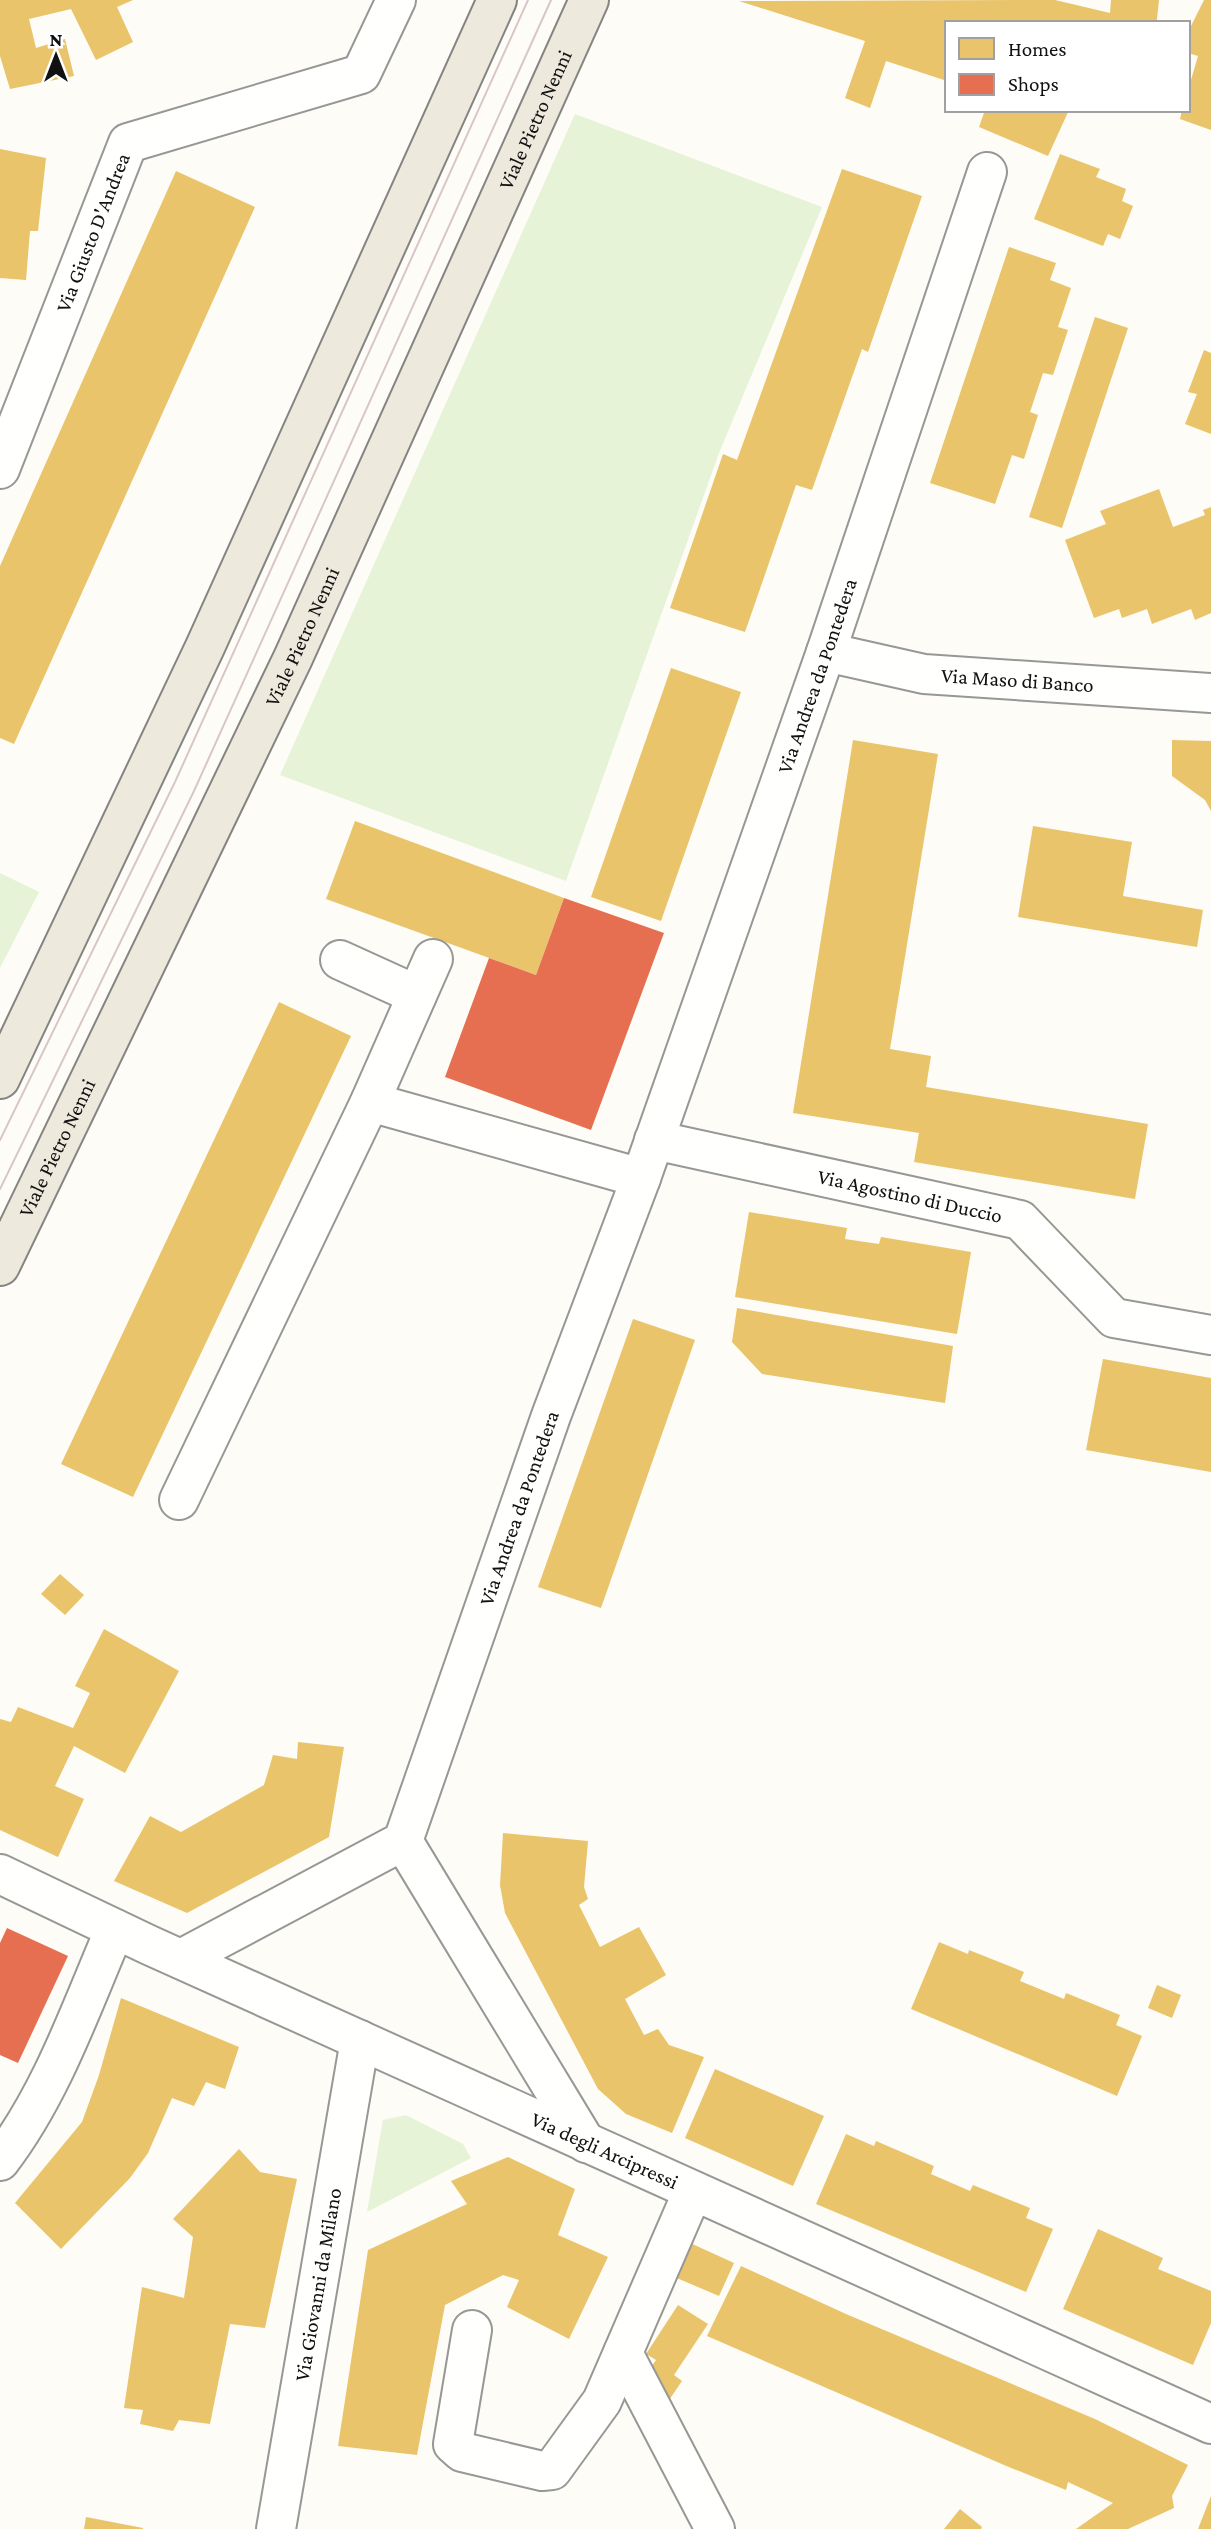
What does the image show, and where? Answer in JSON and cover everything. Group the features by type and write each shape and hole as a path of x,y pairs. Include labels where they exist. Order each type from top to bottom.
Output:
{"main road":[{"path":"0,1079 205,647 497,0"},
{"name":"Viale Pietro Nenni","path":"0,1266 293,658 589,0"}],"street":[{"name":"Via Giusto D'Andrea","path":"0,469 128,143 361,74 396,0"},
{"name":"Via Andrea da Pontedera","path":"403,1842 551,1416 641,1178 826,652 987,172"},
{"name":"Via Maso di Banco","path":"826,652 925,674 1211,693"},
{"path":"178,1500 370,1102 433,959"},
{"path":"340,960 417,995"},
{"path":"370,1102 641,1178"},
{"name":"Via Agostino di Duccio","path":"654,1140 1020,1220 1114,1318 1211,1335"},
{"path":"181,1959 403,1842 586,2143"},
{"name":"Via degli Arcipressi","path":"0,1874 586,2143 1211,2424"},
{"path":"0,2161 17,2138 55,2069 115,1929"},
{"name":"Via Giovanni da Milano","path":"276,2529 360,2040"},
{"path":"472,2330 453,2444 462,2452 542,2472 552,2470 602,2401 693,2191"},
{"path":"623,2353 715,2529"}],"green space":[{"path":"575,114 822,207 719,453 566,881 280,775"},
{"path":"0,873 39,892 0,968"},
{"path":"406,2115 463,2144 471,2158 367,2212 383,2120"}],"building: Homes":[{"path":"0,0 133,0 117,7 133,42 96,60 71,9 29,19 36,48 65,39 74,76 10,89 0,56"},
{"path":"1055,0 1110,13 1111,0 1159,0 1156,21 945,21 945,80 886,61 870,108 845,98 865,41 739,1"},
{"path":"1204,0 1211,0 1211,130 1180,119 1182,112 1190,112 1190,83 1198,56 1190,54 1190,28"},
{"path":"984,112 1068,112 1048,156 979,127"},
{"path":"0,149 46,158 38,231 30,231 26,280 0,278"},
{"path":"1060,154 1100,169 1096,177 1126,189 1122,201 1133,206 1120,239 1108,234 1103,246 1034,219"},
{"path":"842,169 922,196 868,352 862,349 812,490 796,485 745,632 670,608 723,454 737,460"},
{"path":"176,171 255,207 14,744 0,738 0,566"},
{"path":"1009,247 1056,263 1050,280 1071,288 1058,327 1068,330 1053,375 1043,373 1030,412 1038,415 1024,459 1012,455 995,504 930,483"},
{"path":"1095,317 1128,328 1062,528 1029,517"},
{"path":"1204,350 1211,353 1211,434 1185,424 1197,394 1188,392"},
{"path":"1159,489 1173,527 1205,515 1203,510 1211,507 1211,613 1195,620 1191,609 1152,624 1147,609 1122,618 1119,609 1094,618 1065,540 1106,524 1100,511"},
{"path":"671,668 741,692 661,921 591,897"},
{"path":"853,740 938,754 890,1049 931,1056 926,1087 1148,1124 1135,1199 914,1162 919,1133 793,1113"},
{"path":"1172,740 1211,741 1211,811 1205,800 1172,776"},
{"path":"355,821 564,898 536,975 326,899"},
{"path":"1033,826 1132,842 1123,896 1203,910 1197,947 1018,917"},
{"path":"279,1002 351,1036 133,1497 61,1464"},
{"path":"749,1212 847,1228 845,1239 879,1244 881,1237 971,1252 957,1334 735,1297"},
{"path":"737,1308 953,1346 945,1403 762,1374 732,1342"},
{"path":"633,1319 695,1340 601,1608 538,1587"},
{"path":"1103,1359 1211,1378 1211,1472 1086,1450"},
{"path":"60,1574 84,1595 65,1615 41,1594"},
{"path":"104,1629 179,1671 125,1773 74,1746 55,1786 84,1799 58,1857 0,1830 0,1719 11,1722 18,1707 73,1728 90,1693 75,1686"},
{"path":"298,1742 344,1747 329,1837 187,1913 114,1881 150,1816 181,1832 264,1785 273,1755 297,1759"},
{"path":"503,1833 588,1841 584,1887 588,1899 579,1905 600,1947 639,1927 666,1975 625,1999 644,2035 658,2029 669,2045 704,2057 672,2133 626,2114 598,2089 505,1913 500,1885"},
{"path":"939,1942 968,1954 969,1950 1024,1972 1020,1981 1064,1999 1066,1993 1120,2015 1116,2025 1142,2036 1117,2096 911,2009"},
{"path":"1157,1985 1181,1995 1172,2018 1148,2008"},
{"path":"121,1998 239,2047 225,2089 206,2082 194,2106 172,2098 148,2153 130,2178 61,2249 15,2203 82,2122 99,2075"},
{"path":"715,2069 824,2116 793,2186 685,2138"},
{"path":"846,2134 874,2146 876,2141 934,2166 931,2174 970,2191 973,2185 1030,2208 1026,2218 1053,2229 1026,2292 816,2204"},
{"path":"239,2149 260,2172 297,2179 265,2328 230,2324 210,2424 179,2420 173,2431 140,2424 143,2410 124,2408 142,2287 184,2298 193,2237 173,2219"},
{"path":"508,2157 575,2189 558,2235 608,2257 569,2339 507,2307 519,2280 503,2275 445,2305 417,2455 338,2446 368,2250 467,2204 451,2181"},
{"path":"1098,2229 1163,2258 1158,2269 1211,2291 1211,2323 1193,2365 1063,2309"},
{"path":"688,2242 734,2263 719,2296 672,2276"},
{"path":"741,2266 846,2314 1095,2419 1188,2465 1172,2496 1174,2508 1128,2529 1076,2529 1113,2503 1068,2482 1066,2490 1004,2465 707,2336"},
{"path":"678,2305 708,2324 674,2375 682,2381 665,2406 637,2388 656,2360 646,2354"},
{"path":"1211,2496 1211,2529 1198,2529"},
{"path":"960,2509 982,2527 981,2529 944,2529"},
{"path":"86,2517 143,2528 143,2529 84,2529"}],"building: Shops":[{"path":"564,898 664,933 591,1130 445,1077 489,958 536,975"},
{"path":"7,1928 68,1956 18,2063 0,2055 0,1943"}],"tram line":[{"path":"0,1140 175,782 528,0"},
{"path":"0,1189 194,791 551,0"}]}
